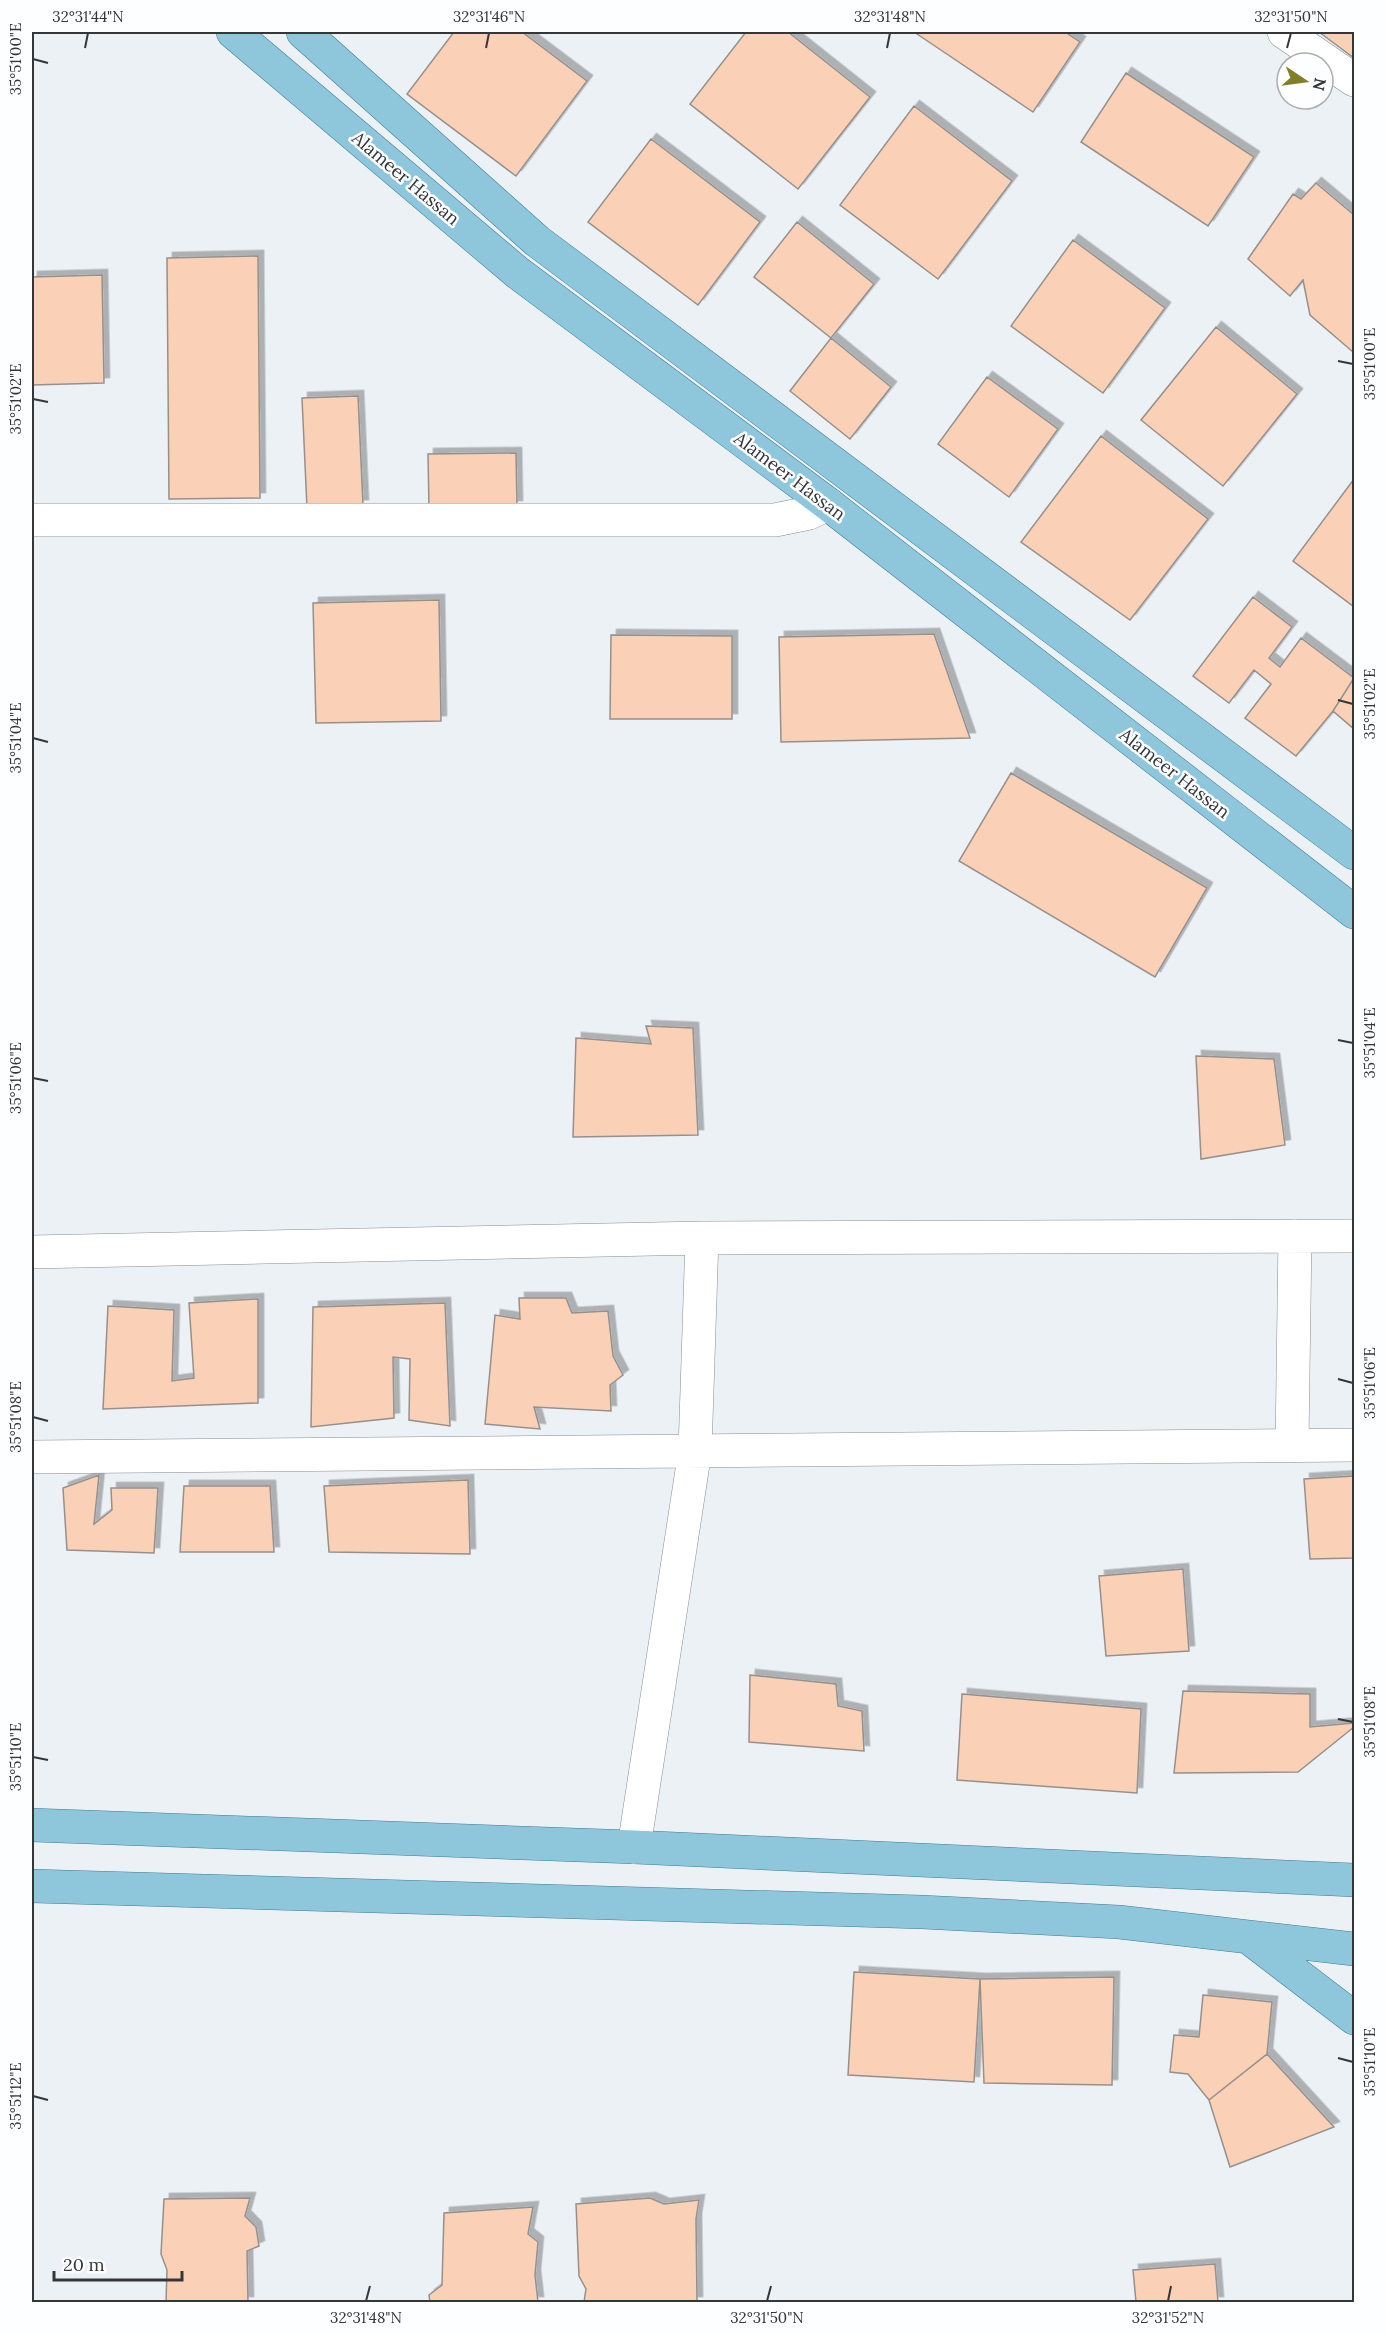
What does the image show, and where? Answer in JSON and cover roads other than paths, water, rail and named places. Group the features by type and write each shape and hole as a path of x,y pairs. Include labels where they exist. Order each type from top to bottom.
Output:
{"main road":[{"name":"Alameer Hassan","path":"233,32 519,273 828,504 1354,912"},
{"name":"Alameer Hassan","path":"303,32 537,241 1354,853"},
{"path":"32,1825 634,1847 1354,1879"},
{"path":"32,1886 922,1912 1119,1922 1354,1949"},
{"path":"1246,1936 1354,2018"}],"street":[{"path":"1284,32 1354,80"},
{"path":"32,520 775,520 809,513 828,504"},
{"path":"1292,1446 1295,1236"},
{"path":"32,1252 702,1238 1354,1236"},
{"path":"634,1847 694,1451 702,1238"},
{"path":"32,1457 1354,1445"}]}
